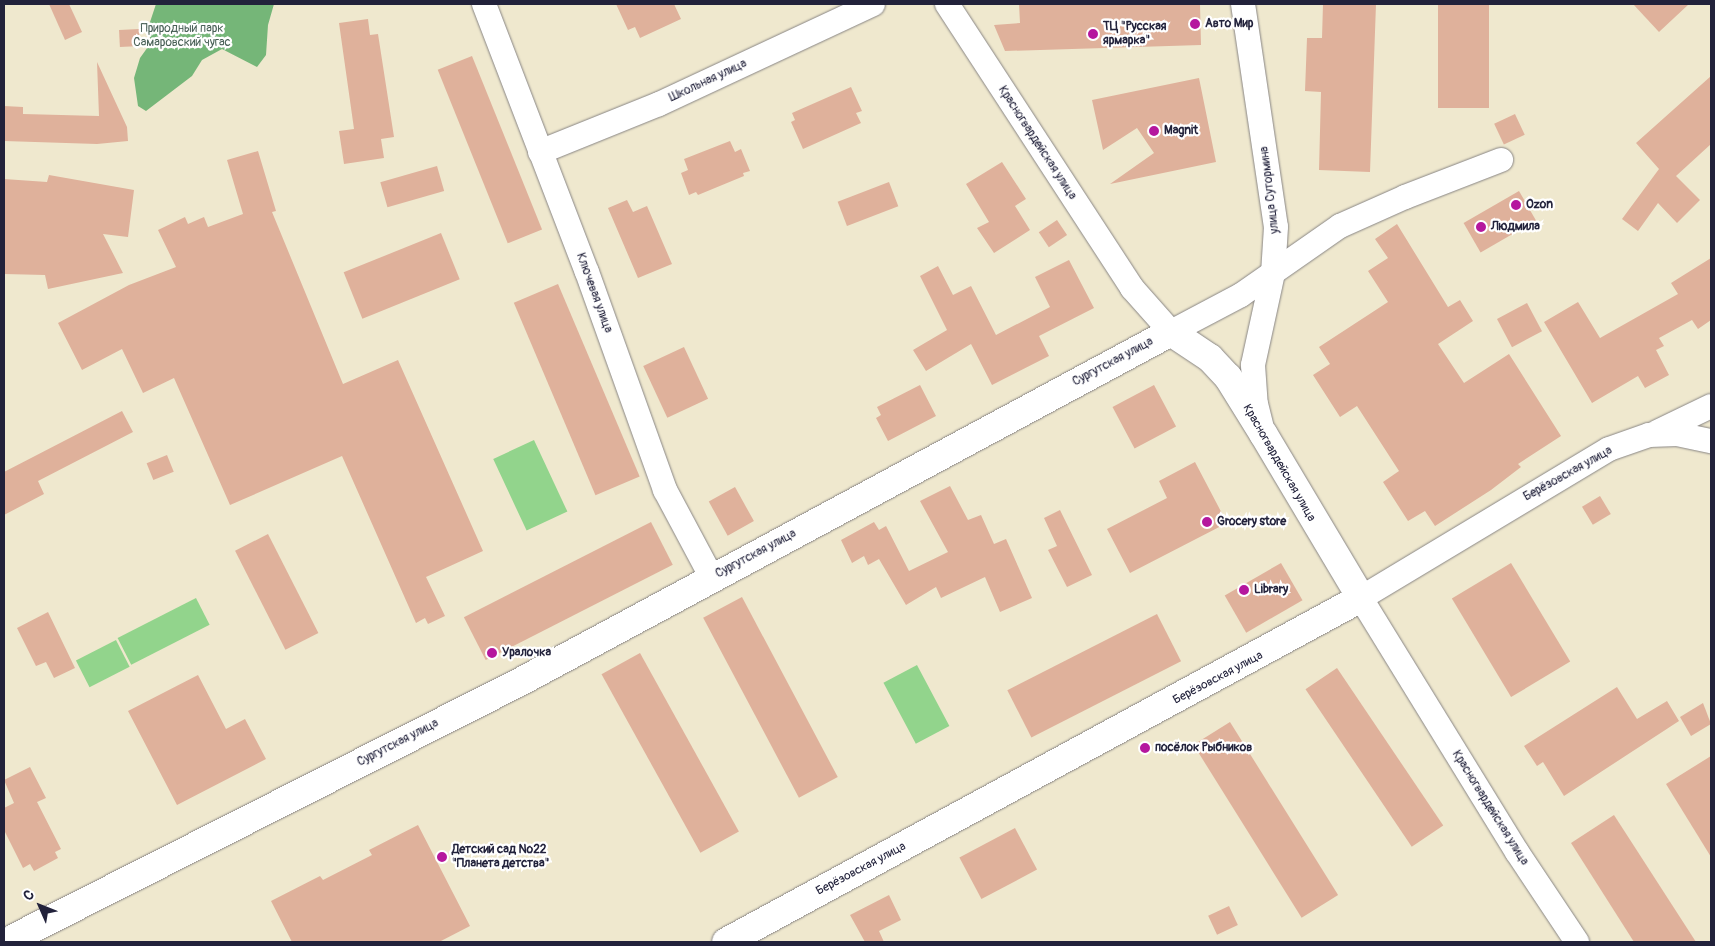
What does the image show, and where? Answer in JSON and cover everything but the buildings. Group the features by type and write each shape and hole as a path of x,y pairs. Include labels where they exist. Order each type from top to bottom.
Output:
{"street":[{"name":"Ключевая улица","path":"484,4 588,272 665,490 712,578"},
{"name":"Школьная улица","path":"540,152 659,104 873,4"},
{"name":"улица Сутормина","path":"1243,4 1276,227 1273,273 1253,365 1256,404 1264,435"},
{"name":"Красногвардейская улица","path":"949,5 1108,253 1145,305 1172,332 1219,367 1264,435 1360,598 1517,852 1577,942"},
{"name":"Сургутская улица","path":"10,935 520,682 1172,332 1220,309 1340,226 1405,197 1501,160"},
{"path":"1649,435 1711,406"},
{"name":"Берёзовская улица","path":"726,942 1360,598 1592,458 1649,435 1677,434 1711,442"}],"green space":[{"name":"Природный парк Самаровский чугас","path":"156,4 274,4 268,25 266,55 257,67 222,49 202,60 192,76 146,111 138,106 134,78 140,58 150,44 150,22"},
{"path":"534,440 567,512 527,531 493,459"},
{"path":"196,598 210,625 131,665 118,638"},
{"path":"116,640 130,667 90,687 76,660"},
{"path":"917,665 949,726 916,744 883,683"}],"place":[{"name":"Авто Мир","path":"1195,24"},
{"name":"ТЦ \"Русская ярмарка\"","path":"1093,34"},
{"name":"Magnit","path":"1154,131"},
{"name":"Ozon","path":"1516,205"},
{"name":"Людмила","path":"1481,227"},
{"name":"Grocery store","path":"1207,522"},
{"name":"Library","path":"1244,590"},
{"name":"Уралочка","path":"492,653"},
{"name":"посёлок Рыбников","path":"1145,748"},
{"name":"Детский сад №22 \"Планета детства\"","path":"442,857"}]}
